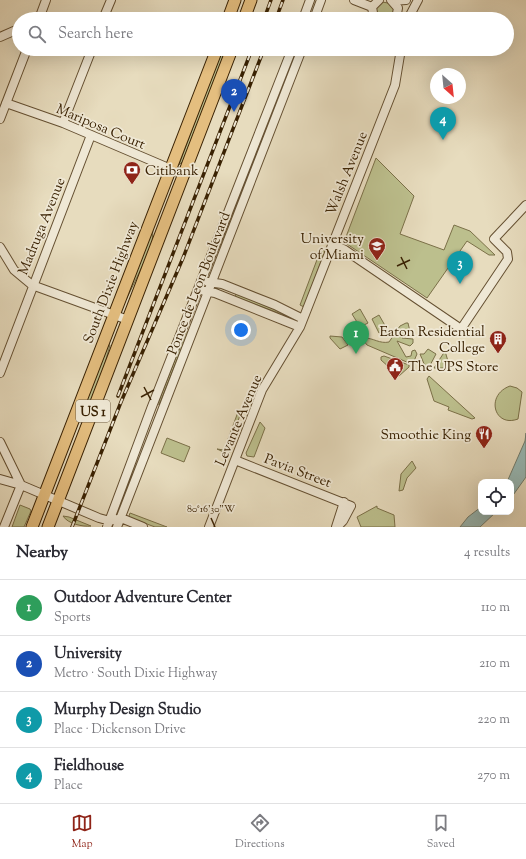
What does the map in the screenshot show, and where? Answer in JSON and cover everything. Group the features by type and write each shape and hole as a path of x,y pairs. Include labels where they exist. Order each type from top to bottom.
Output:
{"highway":[{"path":"231,12 235,0"},
{"path":"247,12 251,0"},
{"name":"South Dixie Highway","path":"32,527 214,56"},
{"name":"US 1","path":"48,527 185,175 229,56"}],"street":[{"path":"42,12 46,0"},
{"path":"106,12 111,0"},
{"path":"306,12 310,0"},
{"path":"317,12 321,0"},
{"path":"354,0 372,7"},
{"path":"372,7 379,0"},
{"path":"392,0 406,0"},
{"path":"392,0 398,8 397,12"},
{"path":"412,12 418,0"},
{"path":"372,7 373,12"},
{"path":"0,37 12,32"},
{"path":"0,119 24,56"},
{"path":"63,123 89,56"},
{"name":"Ponce de Leon Boulevard","path":"112,525 201,282 289,56"},
{"name":"Ponce de Leon Boulevard","path":"121,518 299,56"},
{"name":"Walsh Avenue","path":"302,323 394,85 400,56"},
{"name":"Mariposa Court","path":"6,103 63,123 185,175"},
{"name":"Madruga Avenue","path":"0,373 32,285 91,135"},
{"path":"332,244 354,256 461,329 508,259 507,252 494,239 526,205"},
{"path":"0,247 14,270 32,285 128,320"},
{"path":"201,282 212,281 274,305 302,323"},
{"path":"231,300 235,290"},
{"path":"198,291 208,291 302,323"},
{"name":"Levante Avenue","path":"209,527 265,384 291,345 302,323"},
{"path":"0,442 21,485 4,527"},
{"name":"Pavia Street","path":"235,460 347,504 347,515 336,527"},
{"path":"0,479 21,485 112,525 121,518 143,527"}],"green space":[{"path":"382,2 388,3 394,9 393,12 376,12 375,9"},
{"path":"219,56 225,56 186,158 179,165"},
{"path":"293,56 296,56 250,175 247,175"},
{"path":"376,158 414,196 400,234 444,250 454,225 470,231 495,255 489,255 467,241 427,298 344,242"},
{"path":"245,180 247,181 221,247 221,243"},
{"path":"153,227 152,246 126,300"},
{"path":"321,249 325,251 304,307 300,305"},
{"path":"237,294 267,304 292,318 236,297 235,295"},
{"path":"360,309 368,323 360,327 352,314"},
{"path":"379,315 387,329 379,333 372,319"},
{"path":"408,323 411,336 407,333 402,338 413,339 413,343 410,346 397,341 406,357 411,356 412,351 415,350 417,354 414,361 409,363 367,345 364,341 366,340 365,338 389,342 400,326"},
{"path":"186,331 188,332 159,405 159,401"},
{"path":"330,336 342,337 348,345 340,349 330,338"},
{"path":"108,344 110,345 102,374 85,419 83,419 85,403"},
{"path":"428,349 436,354 427,371 420,354 424,354"},
{"path":"445,351 450,368 434,368"},
{"path":"384,356 409,365 409,367 399,376 381,360 381,357"},
{"path":"429,376 475,418 472,419 448,410 449,407 434,401 427,379"},
{"path":"510,386 517,388 522,392 518,419 510,421 503,419 498,415 495,403 497,396 502,390"},
{"path":"238,412 241,413 227,449 230,451 228,454 217,449 224,450"},
{"path":"260,422 265,428 254,457 247,456 246,453"},
{"path":"167,438 190,447 184,462 161,453"},
{"path":"412,461 416,468 407,478 403,490 399,491 401,474"},
{"path":"20,505 30,509 31,511 24,527 12,527"},
{"path":"377,506 377,508 394,515 395,527 361,527 357,517"},
{"path":"130,513 167,527 155,527 131,518 129,516"},
{"path":"63,516 91,526 76,524 68,521"}],"water":[{"path":"526,433 526,477 514,494 514,479 508,479 525,441"},
{"path":"478,509 478,515 493,515 480,527 460,527 468,517"}],"railway":[{"path":"267,12 271,0"},
{"path":"279,12 283,0"},
{"path":"118,396 249,56"},
{"path":"72,527 121,402 183,258 261,56"}],"place":[{"name":"University","path":"234,112"},
{"name":"Fieldhouse","path":"443,140"},
{"name":"Citibank","path":"132,185"},
{"name":"University of Miami","path":"377,261"},
{"name":"Murphy Design Studio","path":"460,284"},
{"name":"Outdoor Adventure Center","path":"356,354"},
{"name":"Eaton Residential College","path":"498,354"},
{"name":"The UPS Store","path":"395,381"},
{"name":"Smoothie King","path":"484,449"}]}
